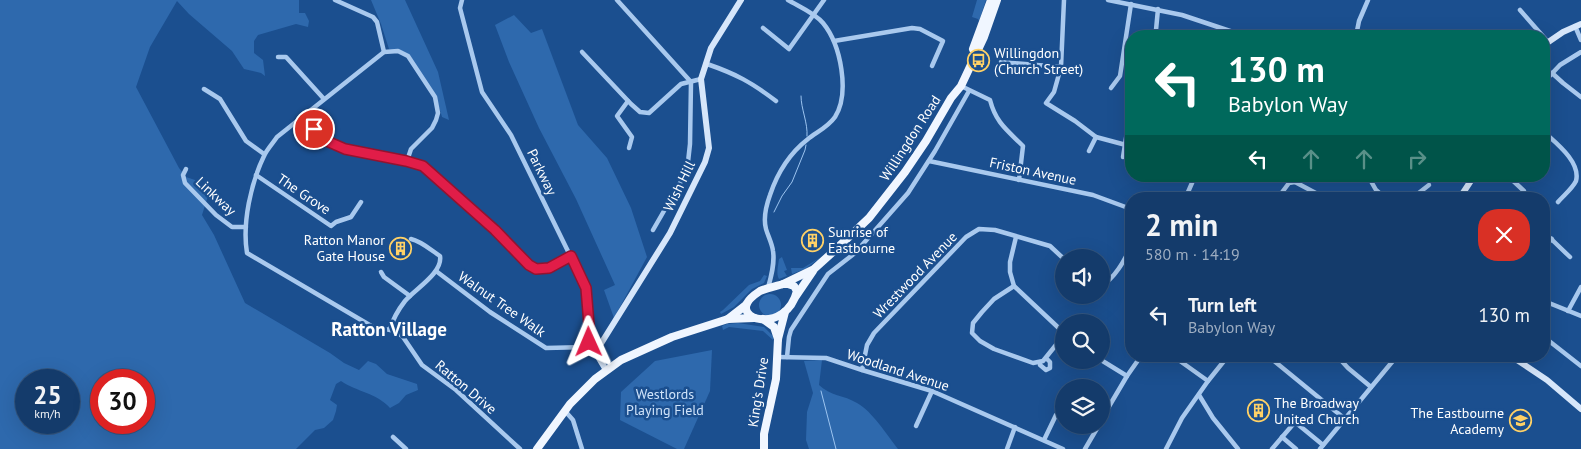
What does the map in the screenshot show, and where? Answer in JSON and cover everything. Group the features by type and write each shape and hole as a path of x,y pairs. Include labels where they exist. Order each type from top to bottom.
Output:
{"main road":[{"path":"951,98 976,44 990,0"},
{"name":"Willingdon Road","path":"785,312 817,266 868,218 905,172 951,98 961,86 984,37 997,0"},
{"name":"Willingdon Road","path":"746,305 758,292 781,285 817,266"},
{"path":"781,285 788,284 794,286 797,291 795,297"},
{"path":"537,449 576,398 606,370 629,356 672,337 728,318 746,305 747,312 754,318"},
{"path":"728,318 776,318 785,312"},
{"name":"King's Drive","path":"764,449 764,434 776,379 778,338 785,312"},
{"path":"764,319 772,325 778,338"}],"street":[{"path":"335,0 373,17 377,22 384,52"},
{"name":"Parkway","path":"462,0 460,8 482,92 511,135 586,288 590,337 587,347"},
{"path":"617,0 691,82 690,144 687,171 654,230"},
{"path":"582,52 640,112 649,112 681,84 700,79 707,64 711,48 741,0"},
{"path":"768,288 774,260 764,220 770,194 790,156 809,138 823,130 834,119 839,110 842,92 842,76 834,41 823,23 813,14 788,0"},
{"path":"763,28 789,49 824,0"},
{"path":"1064,0 1060,66 1054,92 1046,103 1096,137 1125,145"},
{"path":"1108,0 1182,15 1227,30"},
{"path":"1357,30 1368,0"},
{"path":"1127,30 1131,4"},
{"path":"1156,30 1158,10"},
{"path":"1520,10 1536,30"},
{"path":"1550,41 1578,25 1581,40"},
{"path":"834,41 912,28 920,29 943,41"},
{"path":"932,66 947,34"},
{"path":"1111,88 1120,76 1125,43"},
{"path":"246,227 251,195 264,154 278,137 384,52 398,51 408,56 435,97 438,112 436,120 432,128 411,149 406,161"},
{"path":"1550,75 1560,65 1581,52"},
{"path":"278,57 287,55 324,99"},
{"path":"1001,62 1060,66"},
{"path":"707,64 737,75 758,87 776,101"},
{"path":"1552,73 1581,98"},
{"name":"Wish Hill","path":"597,350 670,233 705,162 709,148 700,79"},
{"path":"961,86 990,100 993,113 998,121 1023,146 1019,180"},
{"path":"204,88 220,99 246,140 264,154"},
{"path":"786,357 788,337 828,274 855,253 908,193 929,161 969,91"},
{"path":"628,101 618,116 632,137 629,148"},
{"path":"303,117 329,142 345,149 423,166 495,230 529,265 536,269 549,268 571,256"},
{"path":"1089,151 1096,137"},
{"path":"1550,137 1574,159 1578,168 1576,181 1558,202"},
{"path":"1122,157 1125,148"},
{"name":"Friston Avenue","path":"929,161 1093,195 1125,207"},
{"name":"Linkway","path":"186,169 183,175 185,183 216,215 232,227 246,227"},
{"name":"The Grove","path":"256,175 331,226 350,217 361,202"},
{"path":"1284,192 1290,184 1296,182 1314,192"},
{"path":"1370,182 1379,192"},
{"path":"1514,182 1524,192"},
{"path":"1417,192 1421,187 1429,185"},
{"name":"Ratton Drive","path":"246,227 245,243 247,253 373,327 396,331 403,337 422,365 456,390 520,449"},
{"name":"Wrestwood Avenue","path":"862,370 867,345 874,333 966,237 979,229 995,230 1050,246 1055,251"},
{"path":"1016,237 1010,262 1010,272 1014,286 1055,326"},
{"path":"390,329 394,317 406,300 436,271 441,262 440,256 414,239 410,239"},
{"path":"1552,239 1570,257"},
{"path":"1110,280 1125,257"},
{"path":"817,266 828,274"},
{"name":"Walnut Tree Walk","path":"436,271 490,312 546,348 587,347"},
{"path":"381,272 384,277 410,296"},
{"path":"771,274 781,285"},
{"path":"1014,286 994,299 982,312 973,323 972,333 994,350 1033,363 1040,362 1046,358 1055,346"},
{"path":"1568,311 1581,287"},
{"path":"1550,304 1581,316"},
{"path":"1550,342 1581,366"},
{"path":"587,347 597,350 597,355 606,370"},
{"name":"Woodland Avenue","path":"777,356 826,358 932,390 1063,449"},
{"path":"1040,362 1043,369 1050,368 1050,362 1046,358"},
{"path":"1110,405 1137,362"},
{"path":"1181,362 1208,381"},
{"path":"1166,449 1182,418 1223,362"},
{"path":"1275,362 1345,419"},
{"path":"1342,362 1371,387"},
{"path":"1272,449 1295,422 1322,447 1392,362"},
{"path":"1521,362 1547,380 1581,408"},
{"path":"1110,366 1127,376"},
{"path":"916,426 932,390"},
{"path":"1199,395 1213,418 1238,449"},
{"path":"565,411 573,420 582,449"},
{"path":"1044,440 1055,417"},
{"path":"1007,449 1015,427"},
{"path":"1086,449 1094,434"},
{"path":"393,437 406,449"},
{"path":"1282,437 1296,449"}],"green space":[{"path":"0,0 299,0 299,13 305,13 309,21 308,27 296,24 258,35 254,41 254,53 263,60 265,76 261,73 244,69 232,51 189,14 177,1 150,47 136,87 179,168 186,177 198,181 208,196 202,215 214,235 245,303 344,363 359,370 368,361 376,364 387,374 417,384 418,390 406,395 399,403 390,408 379,399 341,381 336,384 330,400 337,405 333,420 324,428 315,430 296,449 0,449"},
{"path":"371,0 405,0 438,72 449,120 442,117 436,97 404,54 389,49"},
{"path":"977,0 986,0 979,21 972,17"},
{"path":"514,15 531,33 542,29 578,125 607,158 631,208 647,257 614,318 604,290 615,285 576,199 539,128 509,62 495,25"},
{"path":"782,257 787,270 784,271 787,276 779,279 779,259"},
{"path":"821,257 805,269 792,274 791,268 803,268"},
{"path":"764,275 767,276 764,283 752,289 734,307 721,314 720,312 749,285 760,281"},
{"path":"770,294 778,297 781,305 778,313 770,316 762,313 759,305 762,297"},
{"path":"738,323 764,327 773,336 773,340 763,331 729,327 723,330 722,326"},
{"name":"Westlords Playing Field","path":"712,350 710,391 684,449 677,449 620,420 621,392 655,361"},
{"path":"822,360 819,385 823,389 852,400 863,407 898,449 809,449 806,440 807,412 813,393 804,361"}],"waterway":[{"path":"801,96 807,136"},
{"path":"774,212 792,182 806,145"},
{"path":"821,391 836,449"}],"place":[{"name":"Willingdon (Church Street)","path":"978,61"},
{"name":"Sunrise of Eastbourne","path":"812,240"},
{"name":"Ratton Manor Gate House","path":"401,248"},
{"name":"The Broadway United Church","path":"1258,411"},
{"name":"The Eastbourne Academy","path":"1520,421"}],"district":[{"name":"Ratton Village","path":"389,329"}],"route":[{"path":"314,129 329,142 345,149 423,166 495,230 529,265 536,269 549,268 571,256 586,288 589,342"}]}
